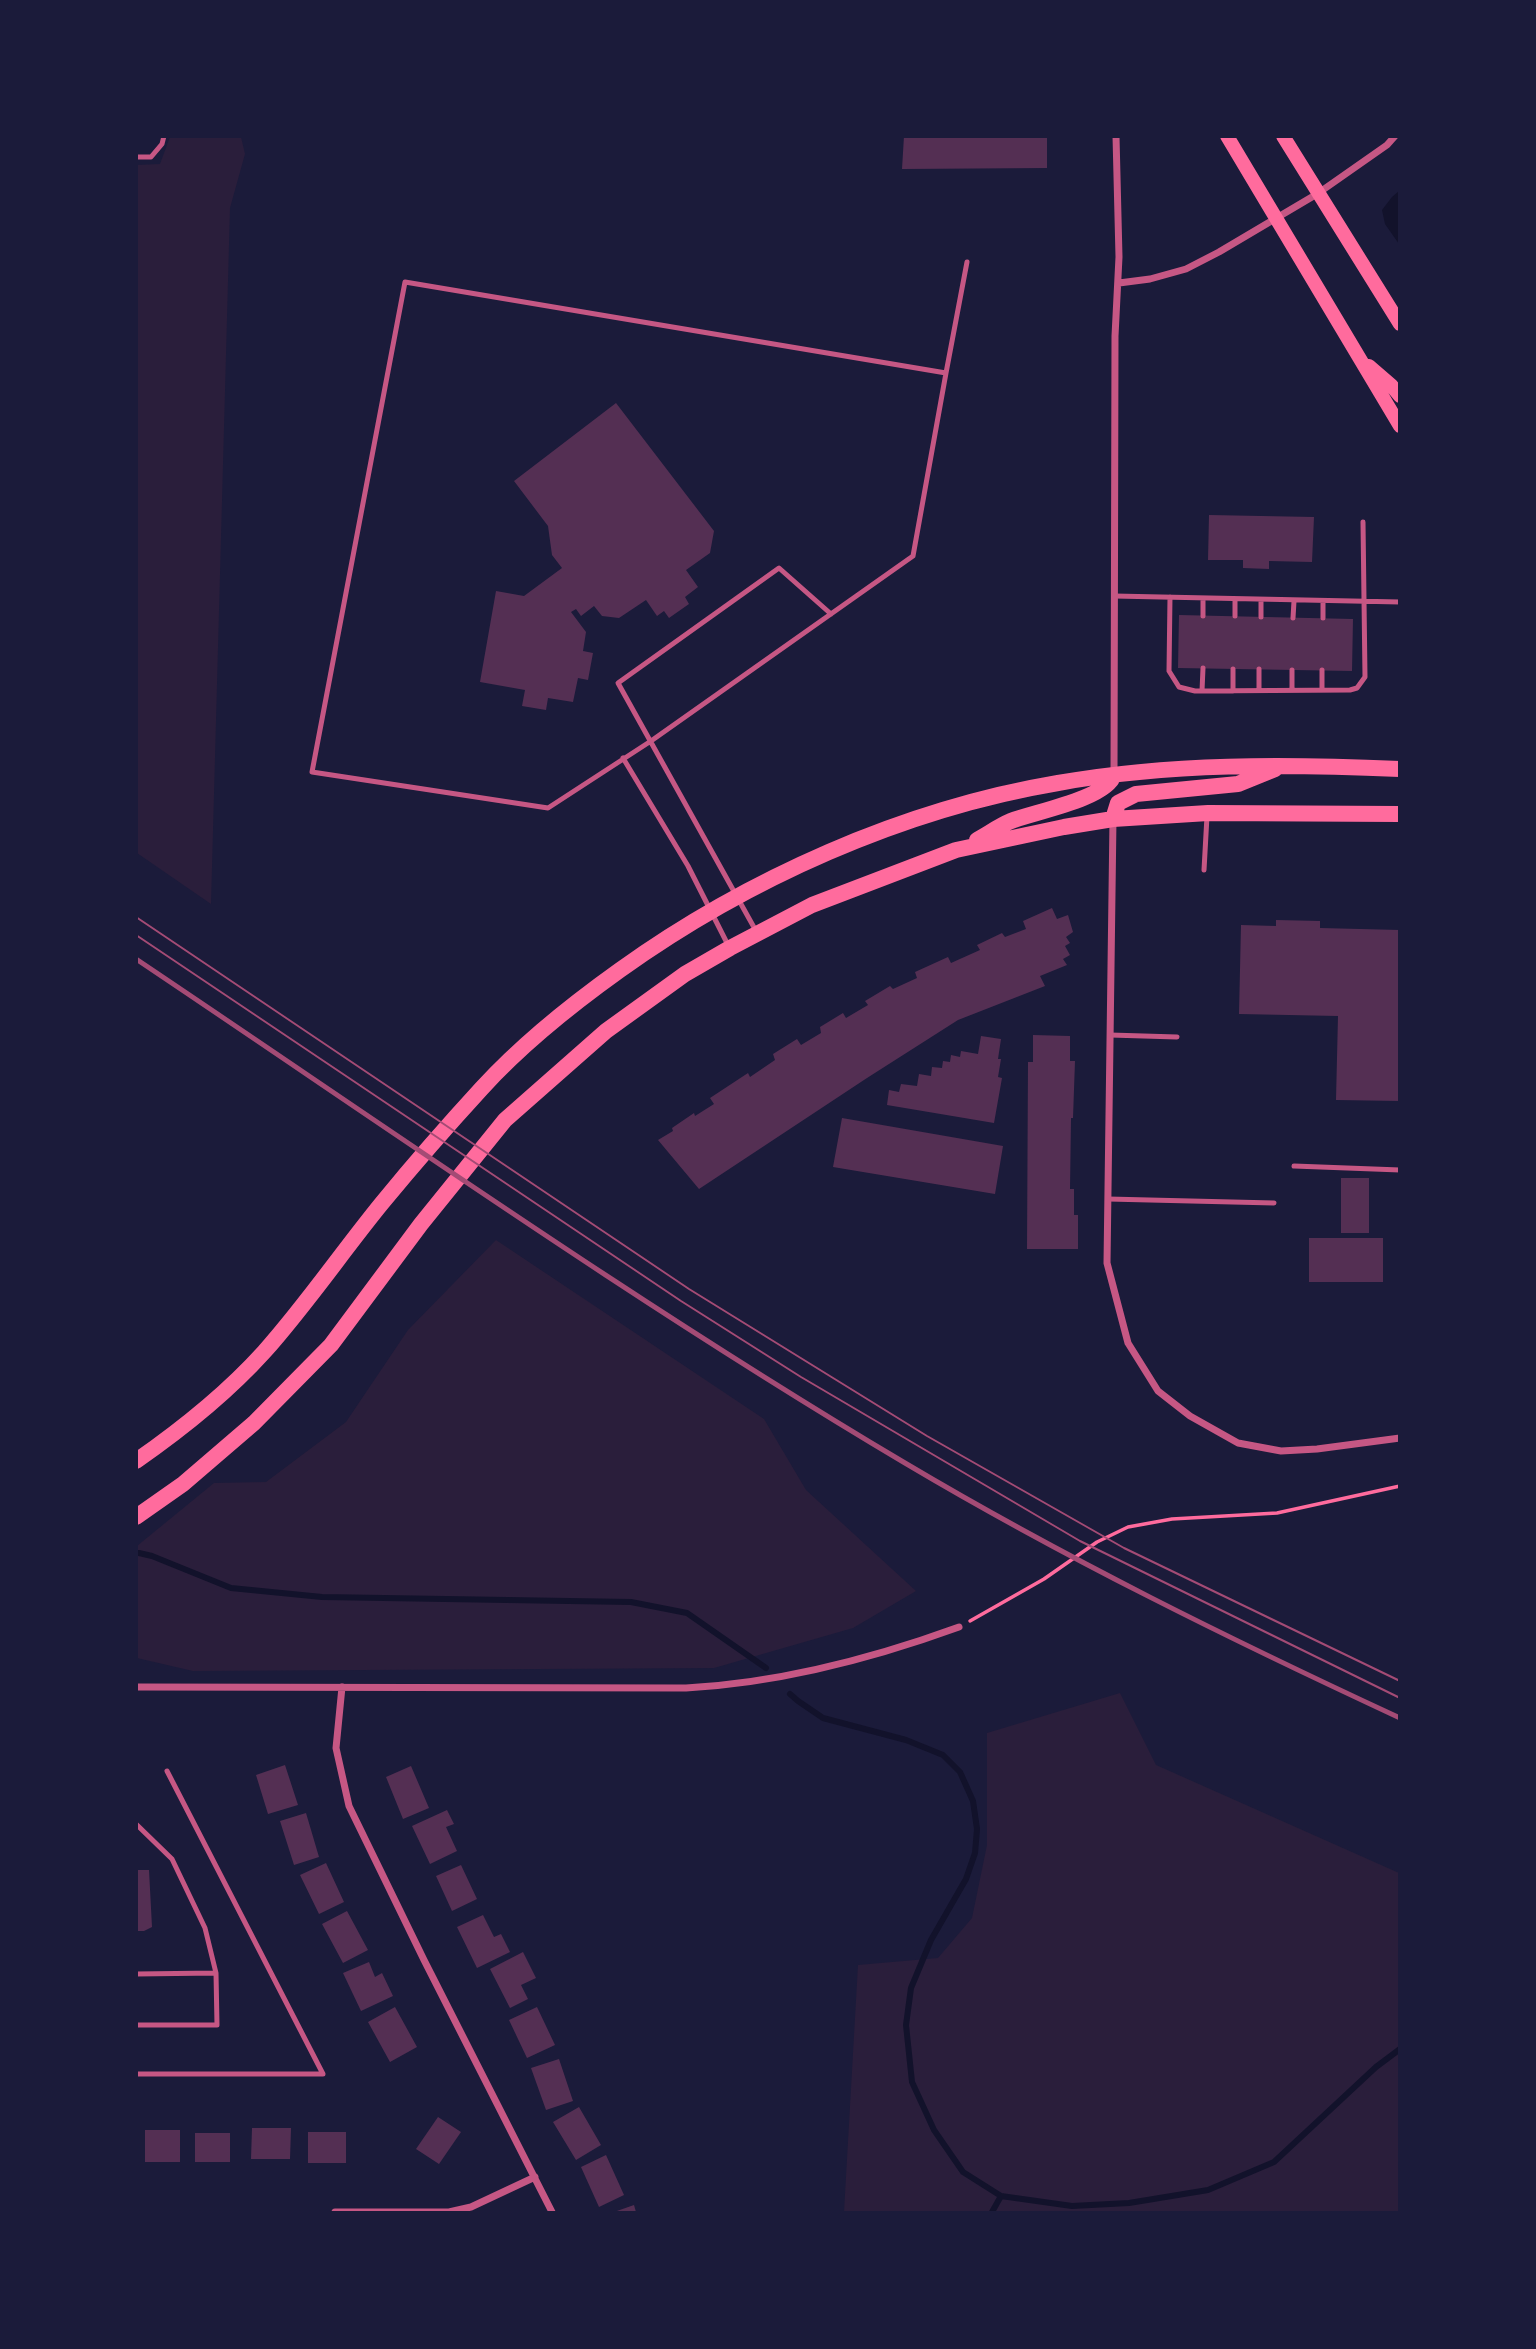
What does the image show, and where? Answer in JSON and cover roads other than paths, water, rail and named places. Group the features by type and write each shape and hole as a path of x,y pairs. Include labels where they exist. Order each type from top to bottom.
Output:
{"main road":[{"path":"1227,136 1399,426"},
{"path":"1283,136 1399,324"},
{"path":"1359,358 1391,385 1399,397"},
{"path":"1113,819 1118,803 1136,794 1237,784 1287,764"},
{"path":"136,1461 159,1446 225,1391 262,1355 383,1202 505,1063 581,997 662,939 710,911 821,856 934,814 1033,788 1114,775 1287,764 1399,769"},
{"path":"136,1517 183,1484 254,1423 331,1345 421,1224 505,1120 606,1031 685,974 812,905 963,848 1007,823 1094,794 1113,779 1114,775"},
{"path":"963,848 1113,819 1208,813 1399,814"}],"street":[{"path":"1114,775 1115,336 1119,283 1115,136"},
{"path":"1119,283 1150,279 1186,268 1219,252 1317,194 1387,145 1395,136"},
{"path":"1113,819 1107,1264 1128,1343 1158,1391 1190,1416 1238,1443 1280,1451 1399,1438"},
{"path":"136,1687 723,1686 838,1665 913,1644 959,1627"},
{"path":"342,1687 336,1748 349,1806 552,2213"},
{"path":"335,2213 449,2212 471,2207 534,2177"}],"lane":[{"path":"136,157 151,157 162,144 164,136"},
{"path":"946,373 405,282 312,772 548,808 651,741 913,556 967,262"},
{"path":"1170,597 1169,671 1179,687 1202,691 1357,688 1365,677 1363,522"},
{"path":"758,934 618,683 779,568 831,614"},
{"path":"1114,596 1399,603"},
{"path":"1203,598 1203,616"},
{"path":"1235,599 1235,616"},
{"path":"1261,600 1261,617"},
{"path":"1293,618 1294,601"},
{"path":"1323,601 1323,618"},
{"path":"1202,691 1203,668"},
{"path":"1233,669 1233,691"},
{"path":"1259,669 1259,690"},
{"path":"1292,670 1292,690"},
{"path":"1322,670 1322,690"},
{"path":"623,758 688,866 730,948"},
{"path":"1205,870 1208,813"},
{"path":"1110,1035 1177,1037"},
{"path":"1294,1166 1399,1170"},
{"path":"1108,1199 1274,1203"},
{"path":"136,2074 323,2074 167,1771"},
{"path":"136,1824 172,1859 205,1928 216,1973 217,2025 136,2025"},
{"path":"136,1973 216,1973"}],"waterway":[{"path":"139,1553 231,1588 322,1597 631,1602 687,1613 766,1668"},
{"path":"790,1694 823,1718 906,1740 943,1755 960,1772 973,1801 977,1829 975,1853 966,1879 931,1940 911,1988 906,2025 912,2082 934,2130 963,2172 1001,2196 1072,2206 1129,2203 1208,2190 1274,2162 1376,2067 1400,2049"},
{"path":"992,2212 1001,2196"}],"tram line":[{"path":"136,917 689,1289 927,1436 1124,1548 1400,1681"},
{"path":"136,935 681,1301 801,1377 1080,1541 1400,1698"}],"railway":[{"path":"136,959 613,1280 905,1463 1026,1532 1150,1597 1400,1718"}]}
